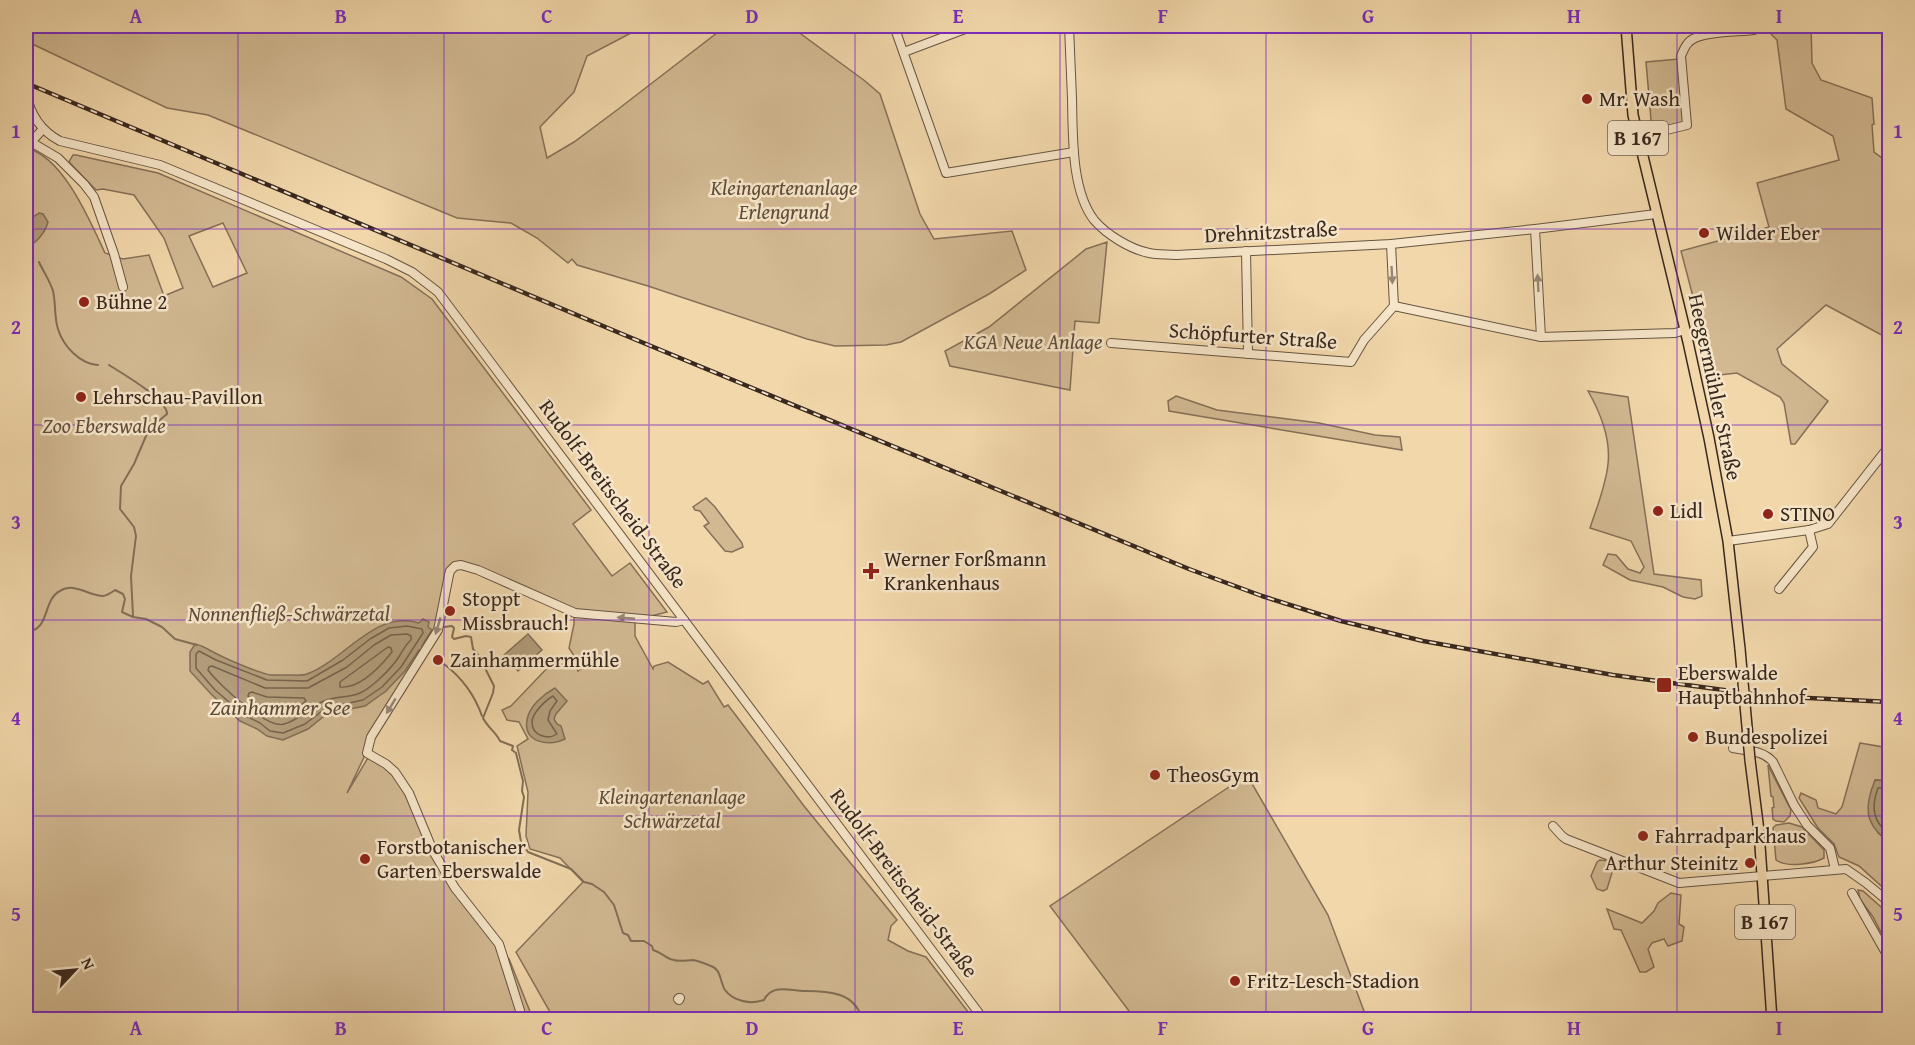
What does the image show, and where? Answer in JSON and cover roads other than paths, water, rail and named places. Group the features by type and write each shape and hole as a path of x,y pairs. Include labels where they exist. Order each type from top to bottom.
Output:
{"main road":[{"name":"Heegermühler Straße","path":"1626,26 1633,115 1708,429 1728,541 1762,876"},
{"name":"B 167","path":"1762,876 1772,1020"}],"street":[{"path":"894,26 946,173 1074,152"},
{"path":"904,52 965,29 1020,26"},
{"name":"Drehnitzstraße","path":"1069,26 1074,152 1085,204 1094,220 1105,231 1136,249 1150,253 1176,255 1391,244 1656,214"},
{"path":"1121,26 1195,29 1284,26"},
{"path":"1638,137 1687,124 1681,56 1685,46 1695,38 1712,34 1754,30"},
{"path":"26,93 30,110 43,129 28,141 58,158 94,197 123,287"},
{"name":"Rudolf-Breitscheid-Straße","path":"43,129 64,143 160,165 386,259 428,283 445,300 984,1020"},
{"path":"50,153 56,139"},
{"path":"58,158 64,143"},
{"path":"1535,229 1541,338"},
{"path":"1391,244 1394,306 1541,338 1675,333 1685,330"},
{"path":"1246,252 1248,354"},
{"name":"Schöpfurter Straße","path":"1111,343 1351,362 1364,340 1394,306"},
{"path":"1728,541 1809,530 1828,524 1890,445"},
{"path":"1779,589 1813,547 1809,530"},
{"path":"523,1020 499,945 454,888 434,851 409,793 395,772 367,753 373,733 438,630 450,571 455,566 461,565 478,570 575,613 676,622 684,620"},
{"path":"1733,748 1764,753 1768,756 1794,805 1808,825 1830,848 1835,869"},
{"path":"1553,825 1566,838 1679,883 1846,869 1890,903"},
{"path":"1852,894 1890,960"}],"water":[{"path":"39,213 43,214 48,222 47,226 37,241 26,247 26,222"},
{"name":"Zainhammer See","path":"423,619 429,622 428,627 432,630 423,644 425,646 422,646 421,651 419,650 405,671 386,691 365,706 328,713 308,729 283,740 267,736 240,721 190,671 190,652 195,644 266,674 305,675 321,667 374,629 388,623 403,621 419,623"},
{"path":"528,634 542,650 518,671 504,655"},
{"path":"555,688 567,701 554,719 561,726 565,739 545,743 529,734 527,720 538,701"},
{"path":"1875,780 1889,781 1889,842 1875,829 1868,814 1869,799"}],"waterway":[{"path":"39,262 53,291 57,324 64,342 79,358 98,365"},
{"path":"109,365 152,394 160,401 167,414 149,429 134,464 121,486 120,509 134,527 136,536 131,576 133,616"},
{"path":"26,632 39,626 54,595 60,591 75,588 102,596 115,590 123,594 125,599 122,612 146,619 162,627 175,639 197,645"},
{"path":"444,627 454,628 452,637 454,639 471,637 473,649 494,686 483,718 500,741 513,746 512,750 516,753 523,781 524,797 519,830 521,842 528,852 571,869 584,882 604,892 614,905 623,933 628,935 631,941 644,941 652,946 653,950 671,959 693,960 714,968 719,973 725,990 733,997 748,1002 759,1001 764,1000 772,991 782,989 832,993 854,1004 862,1020"},
{"path":"444,664 467,687 482,716"}],"railway":[{"path":"26,83 622,334 1189,569 1262,596 1341,621 1423,641 1613,675 1768,696 1890,702"}],"place":[{"name":"Mr. Wash","path":"1587,99"},
{"name":"Wilder Eber","path":"1704,233"},
{"name":"Bühne 2","path":"84,302"},
{"name":"Lehrschau-Pavillon","path":"81,397"},
{"name":"Lidl","path":"1658,511"},
{"name":"STINO","path":"1768,514"},
{"name":"Werner Forßmann Krankenhaus","path":"871,571"},
{"name":"Stoppt Missbrauch!","path":"450,611"},
{"name":"Zainhammermühle","path":"438,660"},
{"name":"Eberswalde Hauptbahnhof","path":"1664,685"},
{"name":"Bundespolizei","path":"1693,737"},
{"name":"TheosGym","path":"1155,775"},
{"name":"Fahrradparkhaus","path":"1643,836"},
{"name":"Forstbotanischer Garten Eberswalde","path":"365,859"},
{"name":"Arthur Steinitz","path":"1750,863"},
{"name":"Fritz-Lesch-Stadion","path":"1235,981"}],"park label":[{"name":"Kleingartenanlage Erlengrund","path":"784,200"},
{"name":"KGA Neue Anlage","path":"1033,342"},
{"name":"Zoo Eberswalde","path":"104,426"},
{"name":"Nonnenfließ-Schwärzetal","path":"289,614"},
{"name":"Kleingartenanlage Schwärzetal","path":"672,809"}]}
